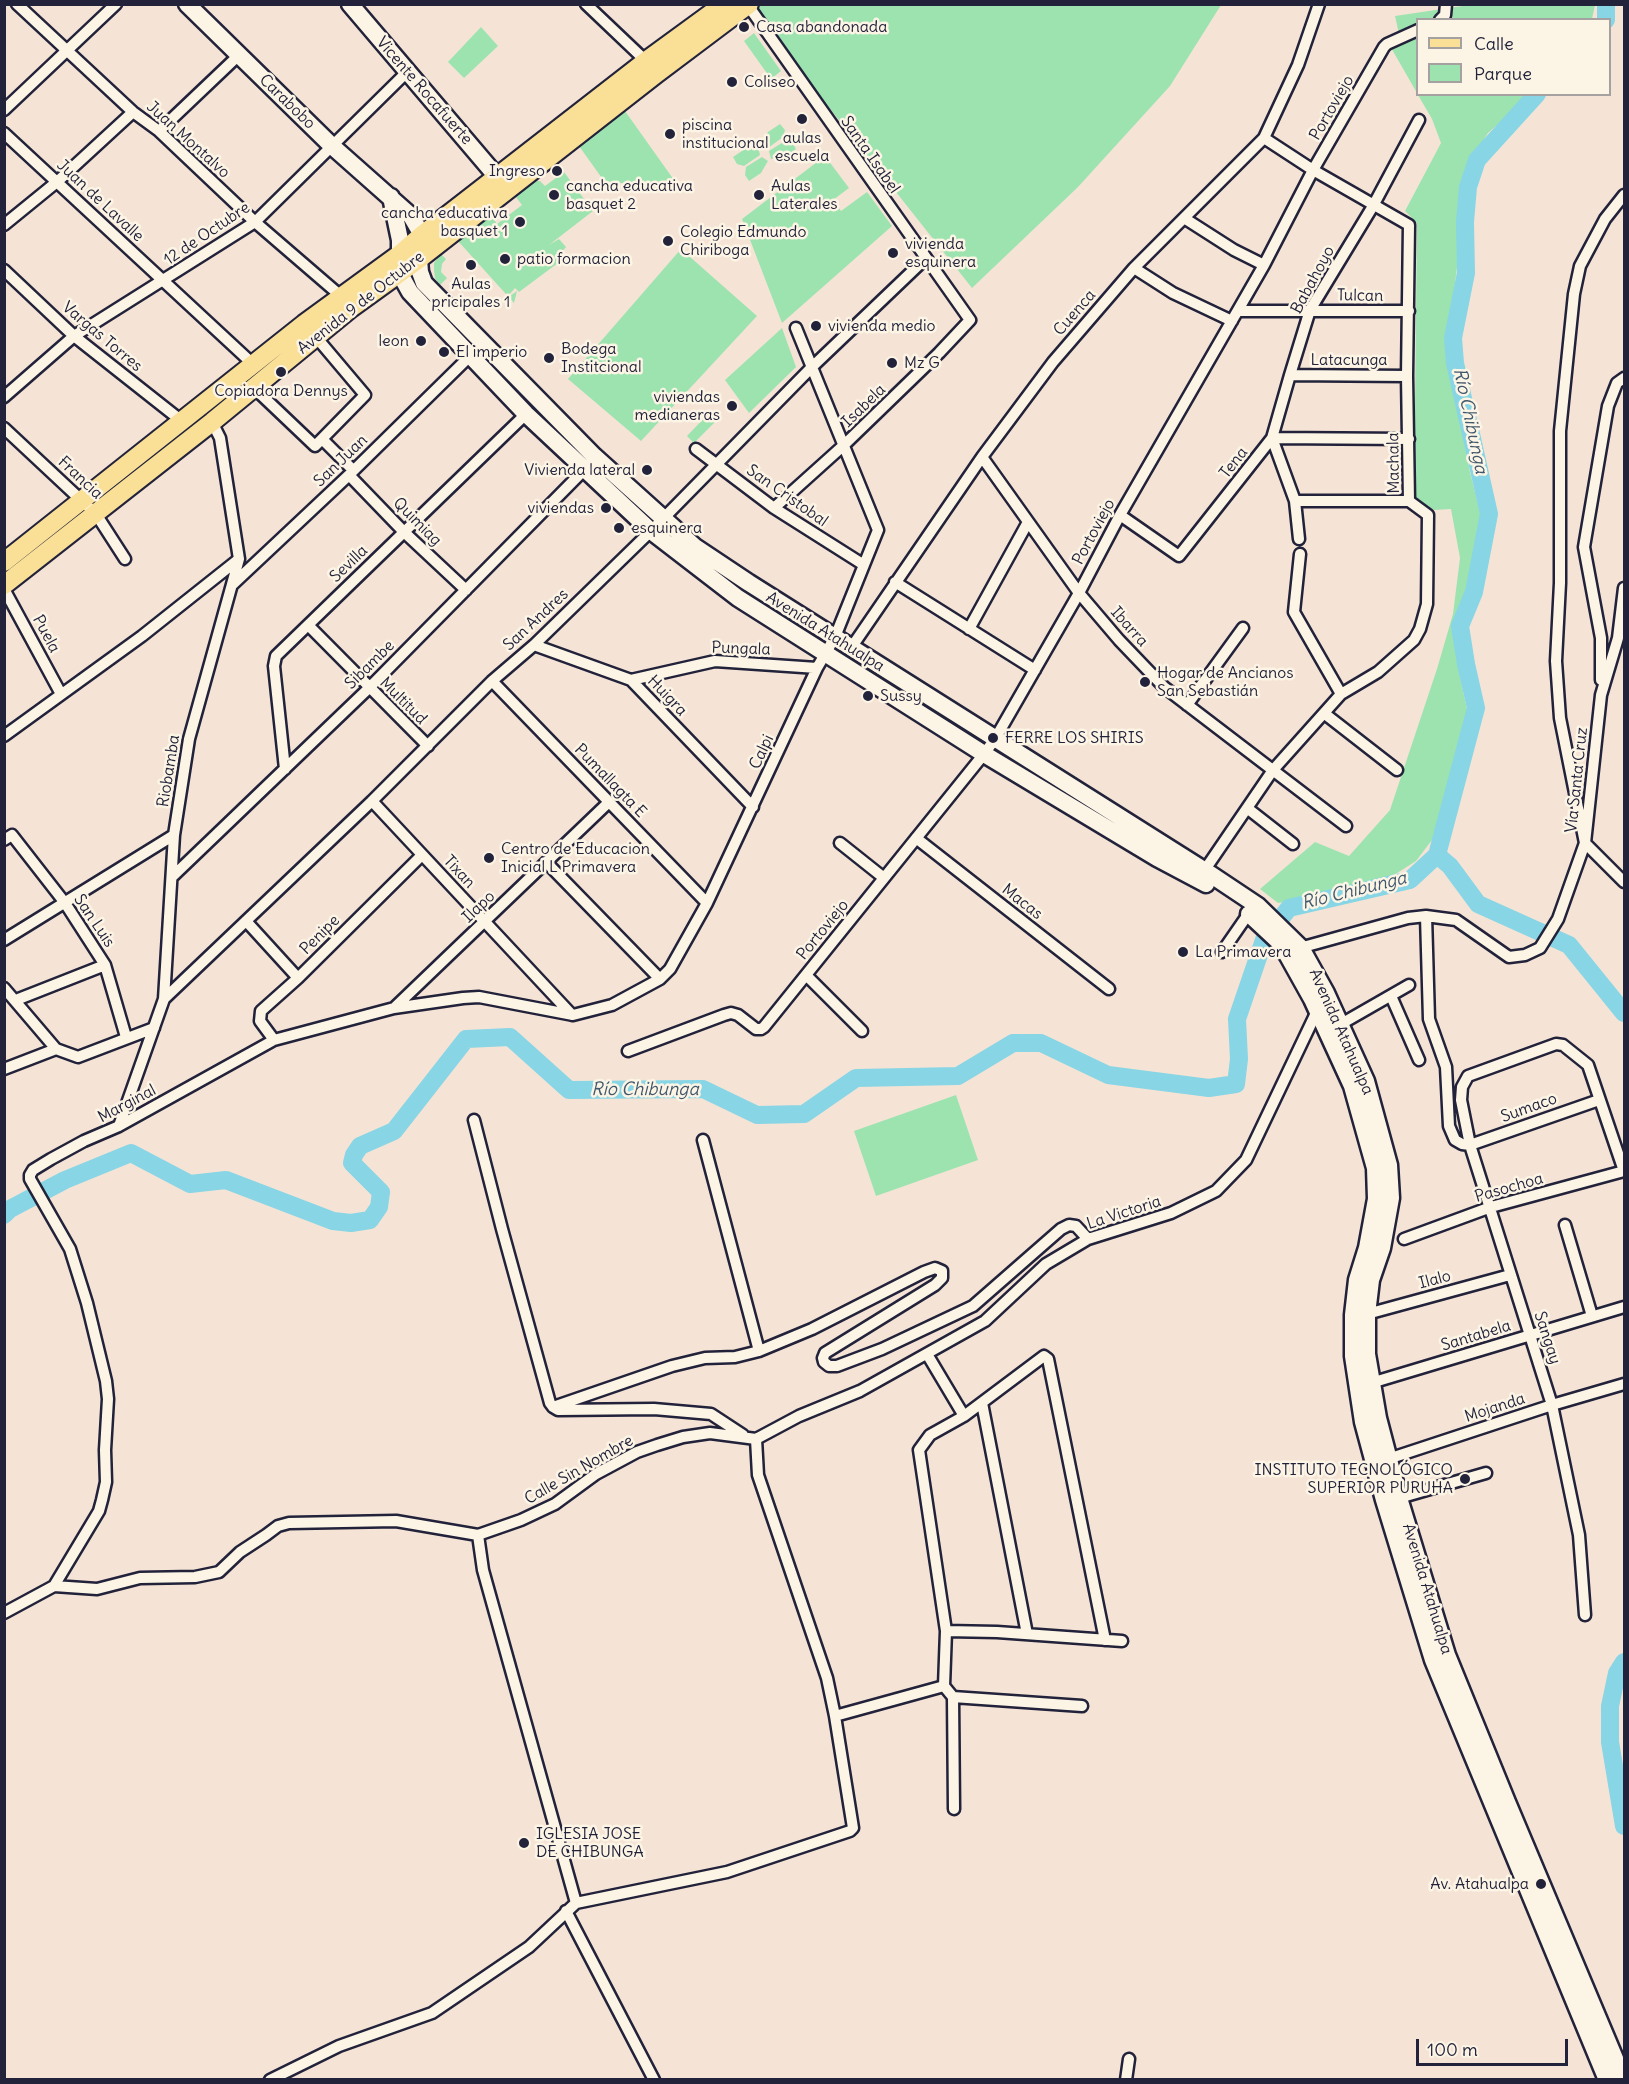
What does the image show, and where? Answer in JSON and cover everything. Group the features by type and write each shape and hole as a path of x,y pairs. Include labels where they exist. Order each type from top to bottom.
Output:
{"main road":[{"name":"Carabobo","path":"187,4 332,146 391,196 411,216 422,235"},
{"name":"Vicente Rocafuerte","path":"350,4 498,177"},
{"name":"Avenida 9 de Octubre","path":"4,587 183,422 254,364 400,254 646,61 724,4"},
{"name":"Avenida 9 de Octubre","path":"4,562 90,507 212,422 351,308 400,274 748,5"},
{"path":"391,196 400,240 400,274"},
{"name":"Avenida Atahualpa","path":"422,235 420,272 424,283 437,299 594,456 694,547 995,739 1253,911 1289,944 1326,993 1366,1080 1389,1165 1391,1198 1382,1248 1371,1280 1367,1354 1378,1418 1383,1461 1384,1500 1423,1601"},
{"name":"Avenida Atahualpa","path":"400,274 410,292 526,414 651,531 738,598 984,754 1157,858 1201,875"},
{"name":"Avenida Atahualpa","path":"1289,944 1352,1086 1375,1168 1376,1199 1367,1248 1357,1280 1353,1315 1353,1356 1364,1422 1399,1498 1423,1601 1433,1660 1470,1730 1586,2009 1608,2079"},
{"name":"Avenida Atahualpa","path":"1586,2009 1624,2079"}],"street":[{"name":"Juan Montalvo","path":"17,4 133,112 159,131 255,222 342,297"},
{"path":"4,110 116,4"},
{"path":"585,4 646,61"},
{"name":"Cuenca","path":"851,648 982,457 1053,362 1134,268 1264,138 1298,65 1319,4"},
{"name":"Santa Isabel","path":"748,5 970,320"},
{"name":"Portoviejo","path":"628,1051 731,1013 738,1015 756,1029 761,1029 984,754 1035,670 1120,515 1264,265 1313,170 1384,47 1416,31"},
{"path":"159,131 239,55"},
{"name":"12 de Octubre","path":"4,397 74,336 255,222 407,72"},
{"path":"4,225 58,181 133,112"},
{"name":"Babahoyo","path":"1272,438 1310,310 1373,206 1419,120"},
{"name":"Juan de Lavalle","path":"4,134 58,181 254,364"},
{"name":"Machala","path":"1201,875 1273,770 1341,694 1378,672 1414,640 1420,629 1427,604 1428,515 1409,501 1407,376 1409,225 1313,170 1264,138"},
{"path":"1624,195 1605,219 1580,266 1574,294 1560,431 1560,583 1556,661 1560,718 1585,843 1624,882"},
{"path":"1184,218 1234,250 1264,265"},
{"name":"San Andres","path":"164,999 372,801 492,681 534,645 719,465 812,367 925,259"},
{"name":"Tulcan","path":"1134,268 1173,293 1235,316 1310,310 1409,311"},
{"name":"Vargas Torres","path":"4,270 74,336 183,422"},
{"name":"Isabela","path":"774,508 844,445 970,320"},
{"path":"796,328 844,445"},
{"path":"316,337 365,395 318,442"},
{"name":"San Juan","path":"232,585 351,473 470,356"},
{"name":"Latacunga","path":"1290,375 1407,376"},
{"path":"1601,695 1602,638 1584,547 1608,406 1617,383 1624,378"},
{"name":"Quimiag","path":"253,387 351,473 404,532 466,590"},
{"name":"Sevilla","path":"285,769 274,666 276,656 526,414"},
{"name":"Riobamba","path":"119,1126 164,999 174,835 189,739 239,559 220,438 212,422"},
{"name":"Francia","path":"4,428 90,507 125,559"},
{"path":"1299,539 1295,501 1272,438 1409,439"},
{"name":"Tena","path":"1120,515 1179,556 1272,438"},
{"name":"Calpi","path":"660,979 670,969 707,903 817,668 835,638 878,530 844,445"},
{"name":"San Cristobal","path":"696,449 774,508 864,565"},
{"name":"Ibarra","path":"982,457 1078,593 1164,687 1347,826"},
{"name":"Sibambe","path":"172,877 369,688 585,469"},
{"path":"1295,501 1409,501"},
{"path":"969,629 1028,522"},
{"path":"1300,554 1294,612 1341,694"},
{"path":"4,736 142,636 239,559"},
{"path":"895,582 1035,670"},
{"name":"Puela","path":"4,587 61,694"},
{"name":"Vía Santa Cruz","path":"1289,944 1426,916 1456,920 1509,957 1525,955 1540,948 1558,919 1585,843 1601,695 1618,638 1624,588"},
{"name":"Multitud","path":"308,625 428,746"},
{"path":"1187,705 1243,628"},
{"name":"Huigra","path":"534,645 631,680 753,807"},
{"name":"Pungala","path":"631,680 715,661 817,668"},
{"name":"Pumallagta E","path":"492,681 707,903"},
{"path":"1325,714 1397,770"},
{"name":"Tixan","path":"372,801 573,1015"},
{"name":"Ilapo","path":"394,1008 609,802"},
{"path":"1247,808 1293,844"},
{"path":"4,940 174,835"},
{"name":"San Luis","path":"8,837 64,903 105,965 126,1037"},
{"name":"Macas","path":"916,838 1109,989"},
{"path":"840,843 884,878"},
{"name":"Penipe","path":"274,1040 260,1021 261,1011 298,978 422,855"},
{"path":"546,862 660,979"},
{"path":"1222,952 1253,911"},
{"path":"1426,916 1429,1019 1446,1067 1449,1125 1455,1140 1470,1145"},
{"path":"246,921 298,978"},
{"path":"16,1000 105,965"},
{"path":"806,975 861,1031"},
{"name":"Marginal","path":"54,1586 99,1511 106,1482 108,1399 106,1381 70,1249 30,1179 33,1170 84,1141 119,1126 274,1040 394,1008 479,997 573,1015 612,1005 660,979"},
{"path":"1341,1024 1408,986"},
{"path":"4,988 56,1049 78,1057 154,1028"},
{"name":"La Victoria","path":"751,1438 860,1391 985,1321 1046,1264 1088,1239 1171,1213 1216,1191 1246,1160 1326,993"},
{"path":"1391,996 1419,1060"},
{"name":"Sangay","path":"1585,1615 1579,1535 1552,1405 1470,1145 1461,1101 1462,1087 1468,1076 1556,1044 1563,1045 1588,1065 1599,1100"},
{"path":"4,1069 56,1049"},
{"path":"1599,1100 1624,1171"},
{"name":"Sumaco","path":"1470,1145 1599,1100"},
{"path":"270,2079 339,2046 432,2013 529,1947 576,1903 727,1872 854,1828 827,1678 758,1475 751,1438 711,1414 654,1409 558,1410 553,1407 502,1229 474,1120"},
{"path":"703,1140 759,1352"},
{"name":"Pasochoa","path":"1404,1239 1491,1207 1624,1171"},
{"path":"553,1407 683,1363 759,1352 812,1329 924,1272 935,1268 942,1271 942,1278 935,1285 825,1353 823,1358 828,1366 837,1365 882,1349 973,1306 1061,1229 1069,1225 1076,1226 1088,1239"},
{"path":"1565,1225 1592,1316"},
{"name":"Ilalo","path":"1368,1314 1510,1275"},
{"name":"Santabela","path":"1371,1383 1624,1307"},
{"path":"927,1354 964,1416"},
{"path":"954,1809 953,1697 944,1686 946,1631 919,1450 930,1435 964,1416 1044,1356 1047,1356 1105,1640"},
{"name":"Mojanda","path":"1383,1461 1552,1405 1624,1384"},
{"path":"982,1403 1027,1634"},
{"name":"Calle Sin Nombre","path":"54,1586 97,1589 140,1578 195,1577 219,1572 257,1540 278,1526 289,1523 396,1521 478,1534 521,1520 555,1504 596,1474 657,1444 710,1433 751,1438"},
{"path":"1399,1498 1486,1473"},
{"path":"478,1534 483,1570 576,1903"},
{"path":"4,1613 54,1586"},
{"path":"946,1631 1122,1641"},
{"path":"835,1716 944,1686"},
{"path":"953,1697 1082,1706"},
{"path":"566,1911 654,2079"},
{"path":"1126,2079 1129,2059"}],"green space":[{"path":"758,4 1221,5 1170,86 1078,187 972,288 751,9"},
{"path":"1476,4 1595,5 1592,18 1416,18 1416,91 1386,39 1399,34 1395,16"},
{"path":"481,27 498,46 464,78 448,62"},
{"path":"754,33 781,71 771,79 744,41"},
{"path":"1419,96 1533,96 1488,133 1468,165 1457,211 1458,259 1450,324 1450,370 1483,525 1458,648 1460,677 1468,714 1432,840 1416,861 1383,882 1330,895 1278,903 1260,889 1315,842 1349,856 1390,810 1453,614 1460,558 1451,509 1434,510 1414,497 1417,223 1405,211 1441,143 1432,119"},
{"path":"625,111 674,180 662,188 604,181 579,146"},
{"path":"780,124 785,130 783,137 768,148 764,147 761,143 768,132"},
{"path":"785,141 792,142 796,149 785,157 771,159 769,151"},
{"path":"758,147 760,155 744,166 737,164 733,157 745,149"},
{"path":"825,156 849,188 833,200 841,211 867,192 892,226 782,323 742,219"},
{"path":"762,157 768,161 761,173 749,181 745,175 746,167"},
{"path":"564,172 593,211 549,245 559,239 566,247 562,252 562,260 519,292 515,288 509,295 517,291 514,303 458,241 491,215 497,224 522,205 515,196 533,181 540,181 545,186"},
{"path":"681,249 757,316 641,441 568,379"},
{"path":"441,254 446,259 442,264 441,272 447,278 440,285 435,278 434,263"},
{"path":"782,328 796,367 749,413 725,380"},
{"path":"707,415 714,423 694,443 687,436"},
{"path":"956,1095 978,1160 876,1196 854,1131"}],"waterway":[{"name":"Río Chibunga","path":"1606,4 1606,18"},
{"name":"Río Chibunga","path":"4,1215 10,1209 65,1180 131,1153 190,1184 226,1180 333,1221 351,1223 370,1220 379,1207 381,1192 352,1163 354,1155 360,1146 394,1131 466,1039 510,1037 569,1090 703,1089 757,1115 804,1114 856,1078 958,1076 1013,1043 1041,1043 1108,1075 1209,1088 1236,1084 1239,1059 1237,1019 1264,940 1289,908 1410,880 1437,855 1476,708 1460,626 1474,592 1489,514 1455,363 1453,338 1466,273 1465,222 1468,187 1477,160 1535,96"},
{"path":"1437,855 1450,866 1478,904 1569,945 1624,1013"},
{"path":"1624,1662 1617,1673 1610,1706 1610,1742 1624,1826"}],"place":[{"name":"Casa abandonada","path":"744,27"},
{"name":"Coliseo","path":"732,82"},
{"name":"aulas escuela","path":"802,119"},
{"name":"piscina institucional","path":"670,134"},
{"name":"Ingreso","path":"557,171"},
{"name":"cancha educativa basquet 2","path":"554,195"},
{"name":"Aulas Laterales","path":"759,195"},
{"name":"cancha educativa basquet 1","path":"520,222"},
{"name":"Colegio Edmundo Chiriboga","path":"668,241"},
{"name":"vivienda esquinera","path":"893,253"},
{"name":"patio formacion","path":"505,259"},
{"name":"Aulas pricipales 1","path":"471,265"},
{"name":"vivienda medio","path":"816,326"},
{"name":"leon","path":"421,341"},
{"name":"El imperio","path":"444,352"},
{"name":"Bodega Institcional","path":"549,358"},
{"name":"Mz G","path":"892,363"},
{"name":"Copiadora Dennys","path":"281,372"},
{"name":"viviendas medianeras","path":"732,406"},
{"name":"Vivienda lateral","path":"647,470"},
{"name":"viviendas","path":"606,508"},
{"name":"esquinera","path":"619,528"},
{"name":"Hogar de Ancianos San Sebastián","path":"1145,682"},
{"name":"Sussy","path":"868,696"},
{"name":"FERRE LOS SHIRIS","path":"993,738"},
{"name":"Centro de Educacion Inicial L Primavera","path":"489,858"},
{"name":"La Primavera","path":"1183,952"},
{"name":"INSTITUTO TECNOLÓGICO SUPERIOR PURUHA","path":"1465,1479"},
{"name":"IGLESIA JOSE DE CHIBUNGA","path":"524,1843"},
{"name":"Av. Atahualpa","path":"1541,1884"}]}
